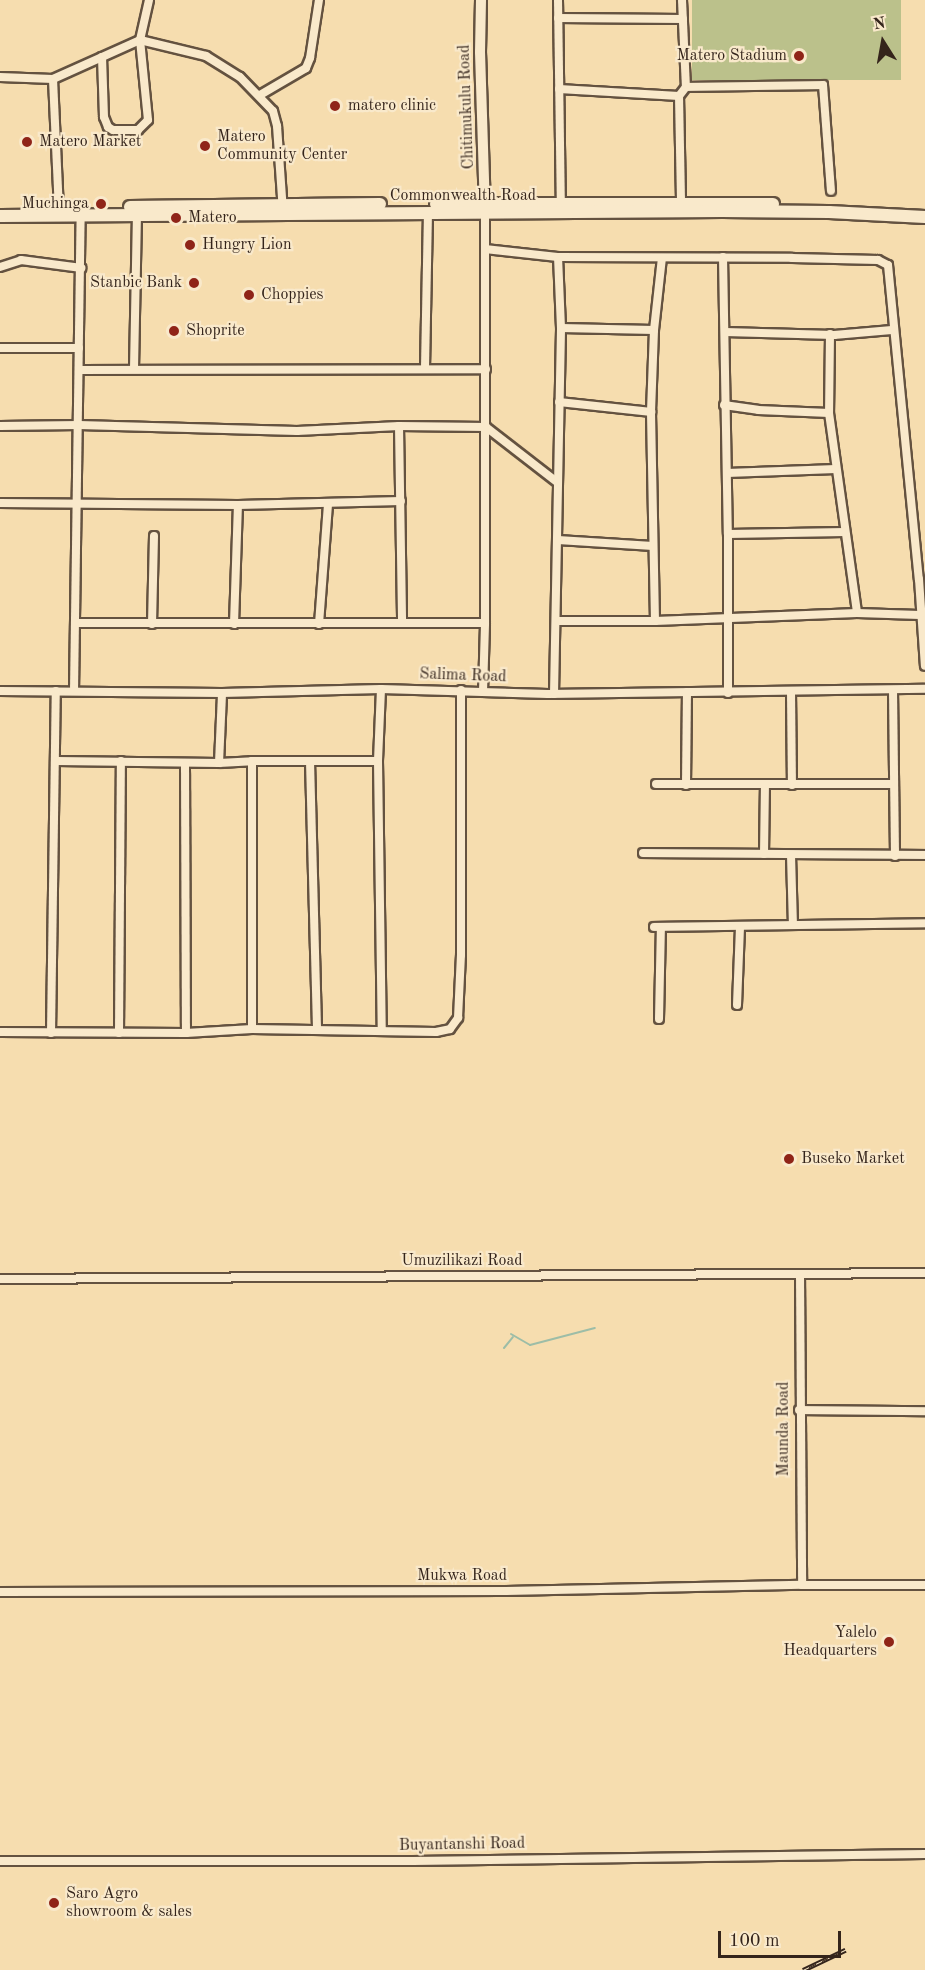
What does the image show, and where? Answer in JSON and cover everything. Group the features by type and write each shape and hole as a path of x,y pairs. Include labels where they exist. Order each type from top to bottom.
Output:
{"main road":[{"name":"Commonwealth Road","path":"283,209 429,212 561,204 681,202 925,209"},
{"name":"Commonwealth Road","path":"0,209 59,209 81,212"},
{"name":"Commonwealth Road","path":"0,216 137,211 485,209 829,212 925,217"}],"street":[{"path":"102,57 105,122 113,130 138,130 148,120 140,40 149,0"},
{"path":"260,95 306,68 310,58 319,0"},
{"name":"Chitimukulu Road","path":"481,0 480,52 485,209"},
{"path":"558,0 561,204"},
{"path":"681,0 686,87 679,96 681,202"},
{"path":"558,18 683,19"},
{"path":"0,77 53,79 140,40 206,56 240,77 260,95 273,111 278,126 283,209"},
{"path":"53,79 59,209"},
{"path":"686,87 823,85 831,191"},
{"path":"559,89 679,96"},
{"path":"483,692 486,428 485,209"},
{"path":"134,369 137,211"},
{"path":"74,691 81,212"},
{"path":"425,368 429,212"},
{"path":"485,249 558,257 878,260 888,265 892,330 919,579 925,666"},
{"path":"554,694 561,328 558,257"},
{"path":"723,257 728,534 728,693"},
{"path":"655,621 651,412 654,330 662,258"},
{"path":"0,267 21,260 81,268"},
{"path":"561,328 654,330"},
{"path":"725,332 830,334 892,330"},
{"path":"830,334 829,413 857,613"},
{"path":"0,348 79,348"},
{"path":"80,369 486,369"},
{"path":"559,402 651,412"},
{"path":"724,405 758,410 829,413"},
{"path":"0,426 79,425 297,431 399,426 486,428 557,482"},
{"path":"399,426 402,623"},
{"path":"727,473 836,469"},
{"path":"0,504 238,505 400,501"},
{"path":"319,624 328,503"},
{"path":"234,624 238,505"},
{"path":"728,534 845,532"},
{"path":"153,624 154,536"},
{"path":"558,540 653,546"},
{"path":"556,621 655,621 857,613 920,615"},
{"path":"75,623 485,623"},
{"path":"381,689 378,761 382,1031"},
{"name":"Salima Road","path":"0,691 222,693 381,689 554,694 925,689"},
{"path":"0,1032 186,1033 252,1029 436,1032 450,1029 458,1018 461,690"},
{"path":"51,1033 57,761 56,691"},
{"path":"892,691 895,856"},
{"path":"686,785 687,692"},
{"path":"791,692 792,785"},
{"path":"219,763 222,693"},
{"path":"57,761 219,763 252,760 378,761"},
{"path":"252,760 252,1029"},
{"path":"119,1033 121,761"},
{"path":"310,762 317,1030"},
{"path":"185,763 186,1033"},
{"path":"656,784 894,784"},
{"path":"764,854 765,785"},
{"path":"643,853 925,855"},
{"path":"791,855 793,926"},
{"path":"659,1019 657,927 925,923"},
{"path":"737,1005 740,926"},
{"name":"Umuzilikazi Road","path":"0,1279 925,1273"},
{"name":"Maunda Road","path":"800,1274 799,1410 802,1585"},
{"path":"799,1410 925,1411"},
{"name":"Mukwa Road","path":"0,1592 506,1592 802,1585 925,1585"},
{"name":"Buyantanshi Road","path":"0,1861 413,1861 925,1854"}],"green space":[{"name":"Matero Stadium","path":"692,0 901,0 901,80 692,80"}],"waterway":[{"path":"511,1334 530,1345 595,1328"},
{"path":"504,1348 513,1337"}],"railway":[{"path":"803,1970 845,1950"}],"place":[{"name":"Matero Stadium","path":"799,56"},
{"name":"matero clinic","path":"335,106"},
{"name":"Matero Market","path":"27,142"},
{"name":"Matero Community Center","path":"205,146"},
{"name":"Muchinga","path":"101,204"},
{"name":"Matero","path":"176,218"},
{"name":"Hungry Lion","path":"190,245"},
{"name":"Stanbic Bank","path":"194,283"},
{"name":"Choppies","path":"249,295"},
{"name":"Shoprite","path":"174,331"},
{"name":"Buseko Market","path":"789,1159"},
{"name":"Yalelo Headquarters","path":"889,1642"},
{"name":"Saro Agro showroom & sales","path":"54,1903"}]}
